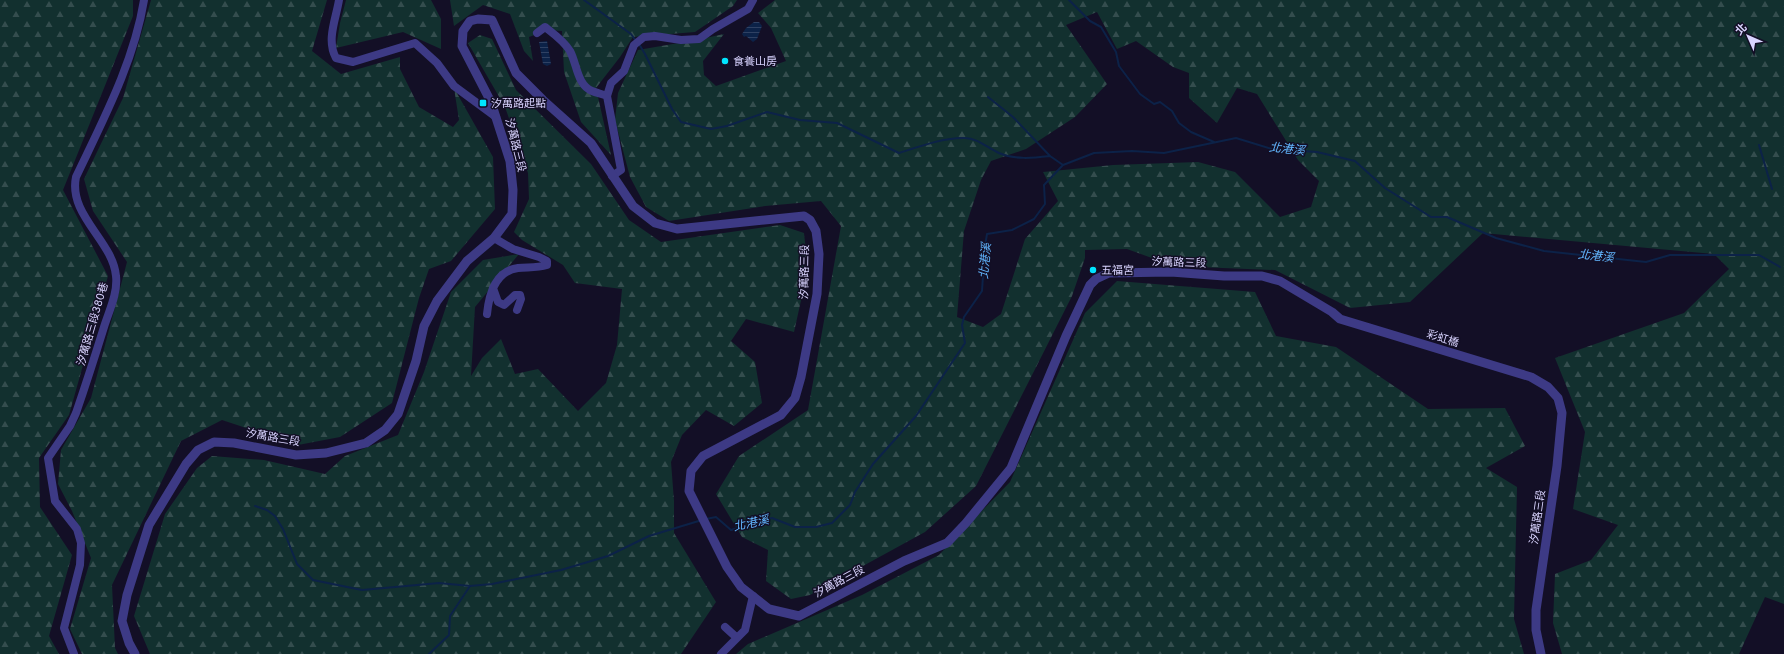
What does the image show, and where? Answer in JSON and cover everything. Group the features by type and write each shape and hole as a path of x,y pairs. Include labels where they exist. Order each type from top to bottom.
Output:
{"street":[{"name":"汐萬路三段380巷","path":"74,654 64,628 80,565 81,543 77,529 55,501 48,458 70,426 76,413 109,312 116,278 110,255 82,211 74,187 76,177 126,65 138,34 144,0"},
{"path":"339,0 331,37 332,52 336,58 353,62 416,43 437,63 454,86 496,117"},
{"path":"612,176 621,170 607,96 611,83 624,71 634,45 644,38 655,36 681,40 699,39 712,29 750,8 752,0"},
{"name":"汐萬路三段","path":"135,654 129,643 122,621 127,595 149,525 186,464 198,450 214,442 234,443 296,455 326,453 366,443 385,430 398,414 416,360 424,326 437,301 467,261 494,238 512,214 513,190 510,161 491,102 462,46 463,32 470,21 478,19 492,20 516,73 543,100 591,143 633,206 655,223 665,227 677,229 804,216 810,220 816,231 819,254 818,294 802,377 795,398 781,415 703,456 691,470 689,491 727,567 741,587 769,609 799,616 904,561 946,543 966,523 1011,468 1066,336 1090,285 1096,279 1109,273 1170,272 1224,276 1262,276 1280,281 1332,312"},
{"path":"537,33 546,27 562,41 570,51 580,80 591,91 607,96"},
{"path":"487,314 489,296 498,280 516,268 547,265 546,261 539,257 513,249 494,238"},
{"path":"493,288 498,302 504,305 516,295 520,295 521,299 517,310"},
{"name":"彩虹橋","path":"1332,312 1340,319 1514,372 1531,378 1548,387"},
{"name":"汐萬路三段","path":"1541,654 1536,630 1536,610 1557,466 1562,413 1558,398 1548,387"},
{"path":"721,654 736,637 745,630 753,596"},
{"path":"725,627 736,637"}],"green space":[{"path":"0,0 133,0 133,16 63,190 108,276 69,415 39,458 40,507 72,555 49,636 59,654 0,654"},
{"path":"151,0 327,0 312,51 341,74 400,57 400,69 419,107 453,127 459,120 454,88 493,157 495,209 451,261 429,269 419,298 392,403 340,437 298,445 222,420 181,441 112,585 115,648 118,654 82,654 70,629 91,558 72,511 58,484 61,450 91,398 127,262 93,211 84,179 123,98"},
{"path":"346,0 431,0 441,19 441,49 403,32 336,48"},
{"path":"450,0 737,0 733,6 695,32 633,37 620,57 596,88 611,155 581,122 564,72 562,31 548,30 529,37 533,61 524,51 510,14 483,5 454,26"},
{"path":"775,0 1784,0 1784,604 1765,597 1739,654 1562,654 1553,623 1555,574 1591,560 1618,525 1573,509 1585,432 1555,358 1684,313 1729,269 1714,254 1483,233 1410,302 1350,308 1275,270 1174,266 1127,249 1085,250 1085,258 1072,296 976,486 925,532 810,595 791,599 766,581 768,550 742,537 716,494 739,456 808,410 841,226 821,201 765,206 669,221 646,207 630,177 615,120 618,93 638,50 724,34 703,61 704,75 716,86 786,61 771,28 758,13","holes":["1097,12 1117,49 1136,41 1173,67 1189,73 1189,98 1217,123 1237,88 1257,94 1298,160 1319,181 1311,207 1280,217 1235,172 1198,162 1113,165 1043,172 1058,201 1025,239 1001,314 983,327 957,317 964,231 981,180 991,161 1026,149 1075,117 1107,84 1066,25"]},
{"path":"480,35 492,39 516,90 591,164 629,220 661,242 780,225 804,233 808,269 794,332 746,319 731,341 755,362 762,403 734,426 706,410 682,435 671,462 674,501 674,533 716,602 681,654 150,654 134,616 165,514 197,468 212,456 264,460 325,474 345,456 398,435 424,372 451,292 483,260 519,254 475,307 471,376 482,358 501,339 515,374 538,369 578,411 606,383 617,345 622,289 575,283 563,265 522,240 514,232 529,199 528,173 505,107 468,43"},
{"path":"1117,281 1255,292 1276,336 1336,347 1428,409 1505,408 1525,446 1486,468 1517,487 1514,619 1524,654 736,654 748,644 862,595 939,555 1010,482 1085,313"}],"water":[{"path":"754,22 759,22 762,26 757,39 753,42 746,36 744,37 742,34 746,28"},
{"path":"547,41 551,64 547,66 543,64 539,42"}],"waterway":[{"path":"584,0 631,34 636,41"},
{"path":"1069,0 1090,21 1101,27 1116,52 1119,66 1140,94 1154,104 1160,102 1172,111 1179,123 1191,132 1214,142"},
{"path":"639,44 672,109 681,122 711,129 727,126 767,112 800,120 837,123 899,153 923,145 949,139 969,138 978,141 999,153 1011,157 1024,158 1050,156 1063,165"},
{"path":"988,97 1013,117 1050,156"},
{"name":"北港溪","path":"706,519 716,517 731,530 772,518 795,527 816,527 832,523 850,505 855,492 873,464 916,416 965,343 962,325 964,317 982,291 987,234 1012,230 1034,219 1045,204 1044,185 1063,165 1094,153 1132,151 1164,153 1236,138 1272,149 1317,152 1355,161 1385,188 1431,217 1447,217 1496,238 1544,251 1646,262 1670,255 1759,255 1780,267"},
{"path":"1759,145 1772,189"},
{"path":"255,506 267,510 275,516 283,529 297,564 313,580 362,590 439,583 470,586"},
{"name":"北港溪","path":"429,654 449,635 450,616 470,586 492,584 561,570 608,556 649,536 702,520"}],"place":[{"name":"食養山房","path":"725,61"},
{"name":"汐萬路起點","path":"483,103"},
{"name":"五福宮","path":"1093,270"}]}
